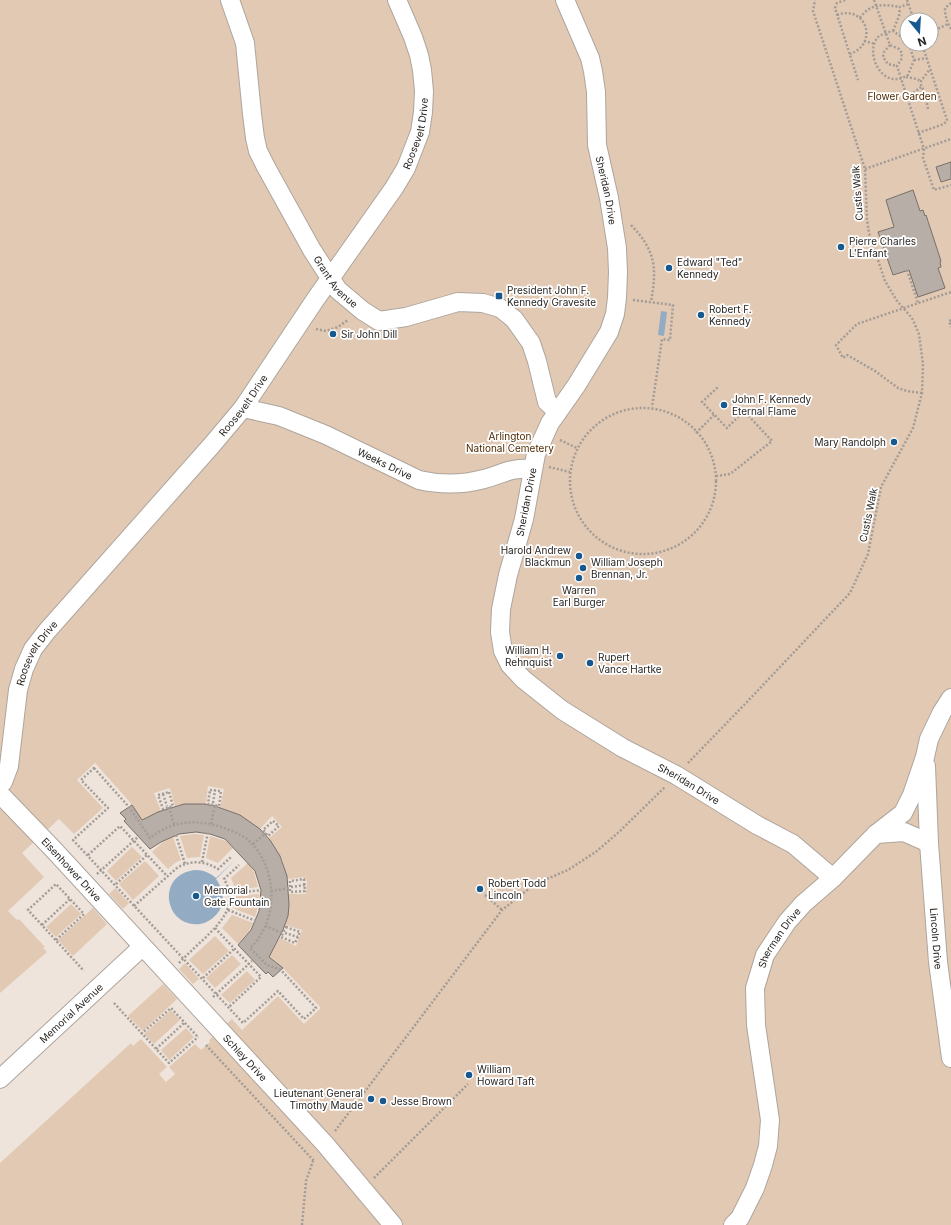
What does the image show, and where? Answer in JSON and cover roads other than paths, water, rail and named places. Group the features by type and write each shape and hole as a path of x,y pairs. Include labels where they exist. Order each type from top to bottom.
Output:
{"street":[{"name":"Grant Avenue","path":"230,0 245,44 252,114 258,151 312,250 338,290 357,307 379,321 406,317 458,302 483,303 500,308 514,319 530,343 538,361 547,402 558,412"},
{"name":"Roosevelt Drive","path":"0,784 3,782 9,766 18,690 24,669 34,649 47,631 211,446 242,408 406,168 420,132 423,98 422,70 413,37 397,0"},
{"name":"Sheridan Drive","path":"565,0 592,62 596,92 597,145 612,212 617,248 618,272 615,314 609,332 545,432 536,454 538,468 508,576 501,609 500,638 504,655 510,665 523,679 562,710 590,729 623,748 671,780 793,844 833,878"},
{"name":"Weeks Drive","path":"242,408 279,416 319,432 419,480 436,484 462,484 520,468 538,468"},
{"name":"Sherman Drive","path":"733,1225 740,1218 754,1188 763,1166 768,1146 770,1120 756,1025 755,988 765,955 787,922 803,904 833,878 876,834 903,813 912,795 925,757 929,738 951,698"},
{"name":"Lincoln Drive","path":"925,757 929,843 945,962 951,1058"},
{"name":"Eisenhower Drive","path":"0,794 53,849 142,947"},
{"path":"876,834 904,832 929,843"},
{"name":"Memorial Avenue","path":"0,1079 142,947"},
{"name":"Schley Drive","path":"142,947 325,1144 393,1225"}],"water":[{"path":"661,311 667,312 664,336 658,335"},
{"name":"Memorial Gate Fountain","path":"236,859 216,879 221,888 223,902 216,915 208,921 200,924 188,923 179,919 173,911 170,902 169,892 172,883 179,876 190,871 197,870 207,872 216,878"}],"place":[{"name":"Pierre Charles L'Enfant","path":"841,247"},
{"name":"Edward \"Ted\" Kennedy","path":"669,268"},
{"name":"President John F. Kennedy Gravesite","path":"499,296"},
{"name":"Robert F. Kennedy","path":"701,315"},
{"name":"Sir John Dill","path":"333,334"},
{"name":"John F. Kennedy Eternal Flame","path":"724,405"},
{"name":"Mary Randolph","path":"894,442"},
{"name":"Harold Andrew Blackmun","path":"579,556"},
{"name":"William Joseph Brennan, Jr.","path":"583,568"},
{"name":"Warren Earl Burger","path":"579,578"},
{"name":"William H. Rehnquist","path":"560,656"},
{"name":"Rupert Vance Hartke","path":"590,663"},
{"name":"Robert Todd Lincoln","path":"480,889"},
{"name":"Memorial Gate Fountain","path":"196,896"},
{"name":"William Howard Taft","path":"469,1075"},
{"name":"Lieutenant General Timothy Maude","path":"371,1099"},
{"name":"Jesse Brown","path":"383,1101"}],"park label":[{"name":"Flower Garden","path":"902,96"},
{"name":"Arlington National Cemetery","path":"510,442"}]}
